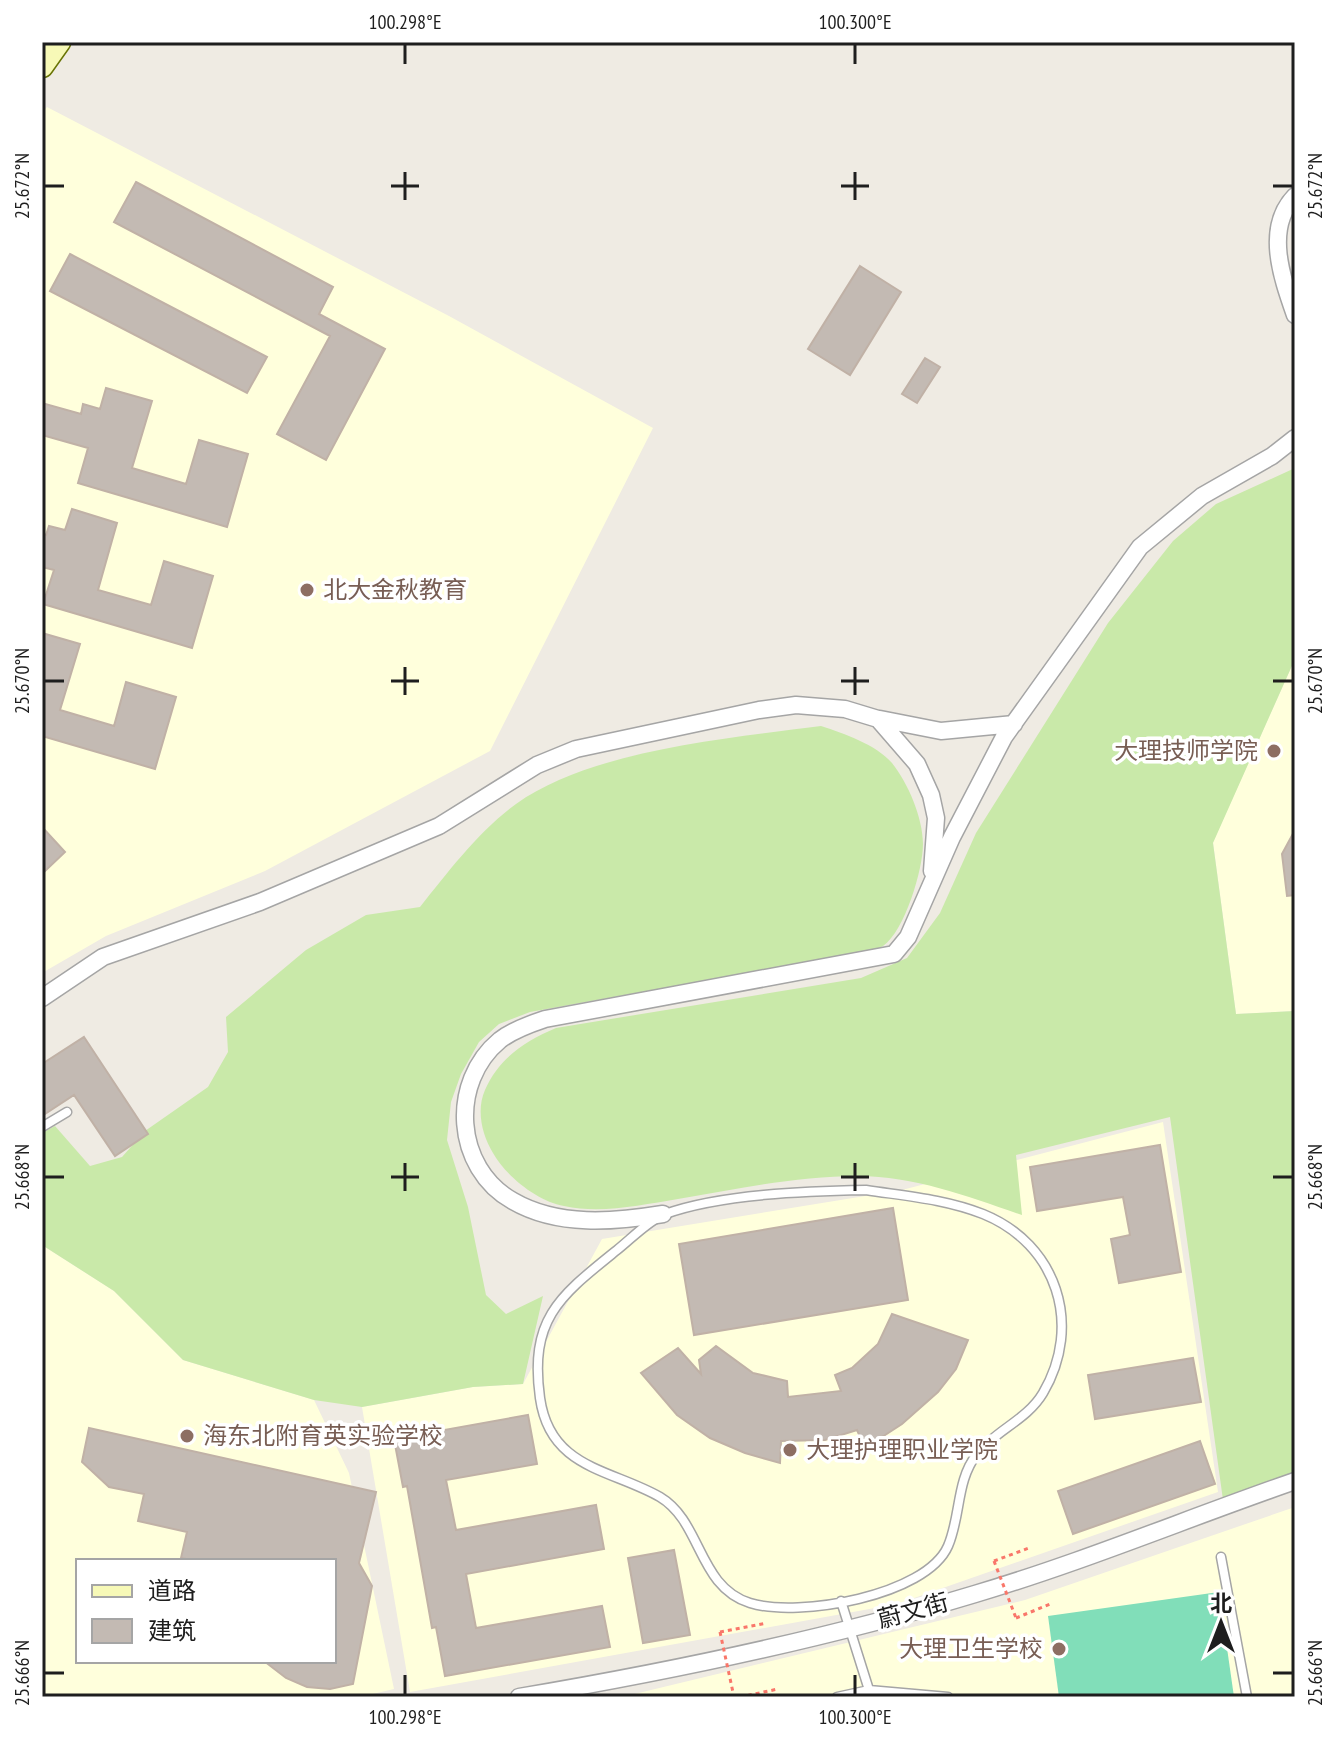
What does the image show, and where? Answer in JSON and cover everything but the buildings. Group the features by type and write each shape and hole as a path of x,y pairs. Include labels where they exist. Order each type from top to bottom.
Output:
{"street":[{"path":"42,66 59,42"},
{"path":"1295,196 1287,205 1278,228 1277,245 1295,315"},
{"path":"663,1214 613,1221 569,1219 542,1214 511,1201 492,1184 472,1159 463,1118 469,1086 486,1055 501,1039 545,1019 894,954 908,937 952,837 1014,724 1140,547 1202,496 1272,456 1295,438"},
{"path":"42,998 103,957 260,902 439,826 537,765 576,749 743,713 796,705 845,709 941,731 1014,724"},
{"path":"878,719 917,764 931,795 936,818 931,887"},
{"name":"蔚文街","path":"519,1697 702,1663 852,1628 1035,1575 1295,1481"}],"lane":[{"path":"1272,456 1295,448"},
{"path":"42,1127 67,1112"},
{"path":"866,1190 951,1203 986,1215 1009,1228 1035,1249 1050,1271 1061,1298 1064,1318 1063,1339 1052,1376 1032,1410 976,1455 966,1474 949,1545 936,1564 915,1580 889,1591 841,1601 773,1607 739,1597 715,1579 678,1514 661,1498 602,1474 574,1456 554,1437 543,1416 539,1365 545,1320 568,1290 663,1214 798,1191 866,1190"},
{"path":"1221,1557 1247,1697"},
{"path":"841,1601 869,1690"},
{"path":"837,1697 869,1690 948,1697"}],"path":[{"path":"1029,1548 994,1561 1016,1618 1053,1603"},
{"path":"734,1697 720,1632 767,1623"},
{"path":"740,1697 778,1689"}],"shaded area":[{"name":"北大金秋教育","path":"47,107 449,316 653,428 490,751 265,871 106,936 42,973 42,113"},
{"name":"大理技师学院","path":"1295,659 1295,1011 1236,1014 1213,842"},
{"name":"大理护理职业学院","path":"1163,1122 1218,1492 897,1604 410,1692 362,1407 473,1387 523,1384 602,1239 902,1190"},
{"name":"海东北附育英实验学校","path":"42,1245 114,1291 183,1360 314,1400 349,1473 394,1689 360,1697 42,1697"},
{"name":"大理卫生学校","path":"1295,1507 1295,1697 622,1697 1025,1600"}],"green space":[{"path":"1295,468 1295,659 1213,843 1236,1014 1295,1011 1295,1472 1223,1500 1170,1117 1016,1155 1022,1215 921,1184 858,1176 745,1187 621,1208 578,1208 543,1199 506,1170 493,1153 483,1130 482,1098 505,1060 534,1039 556,1028 861,978 907,958 940,913 976,833 1108,623 1173,541 1216,504"},
{"path":"821,726 859,740 885,756 904,780 914,801 923,844 920,868 905,914 891,938 881,947 865,952 530,1012 499,1024 479,1042 461,1074 451,1102 447,1140 468,1207 486,1295 506,1314 543,1296 523,1384 473,1387 362,1407 314,1400 183,1360 114,1291 42,1245 42,1133 55,1126 90,1166 122,1157 145,1131 208,1087 228,1052 226,1017 306,950 366,915 420,907 477,839 516,804 582,771 621,759 704,742"},
{"path":"1219,1592 1234,1697 1059,1697 1048,1616"}],"place":[{"name":"北大金秋教育","path":"307,590"},
{"name":"大理技师学院","path":"1274,751"},
{"name":"海东北附育英实验学校","path":"187,1436"},
{"name":"大理护理职业学院","path":"790,1450"},
{"name":"大理卫生学校","path":"1059,1649"}]}
